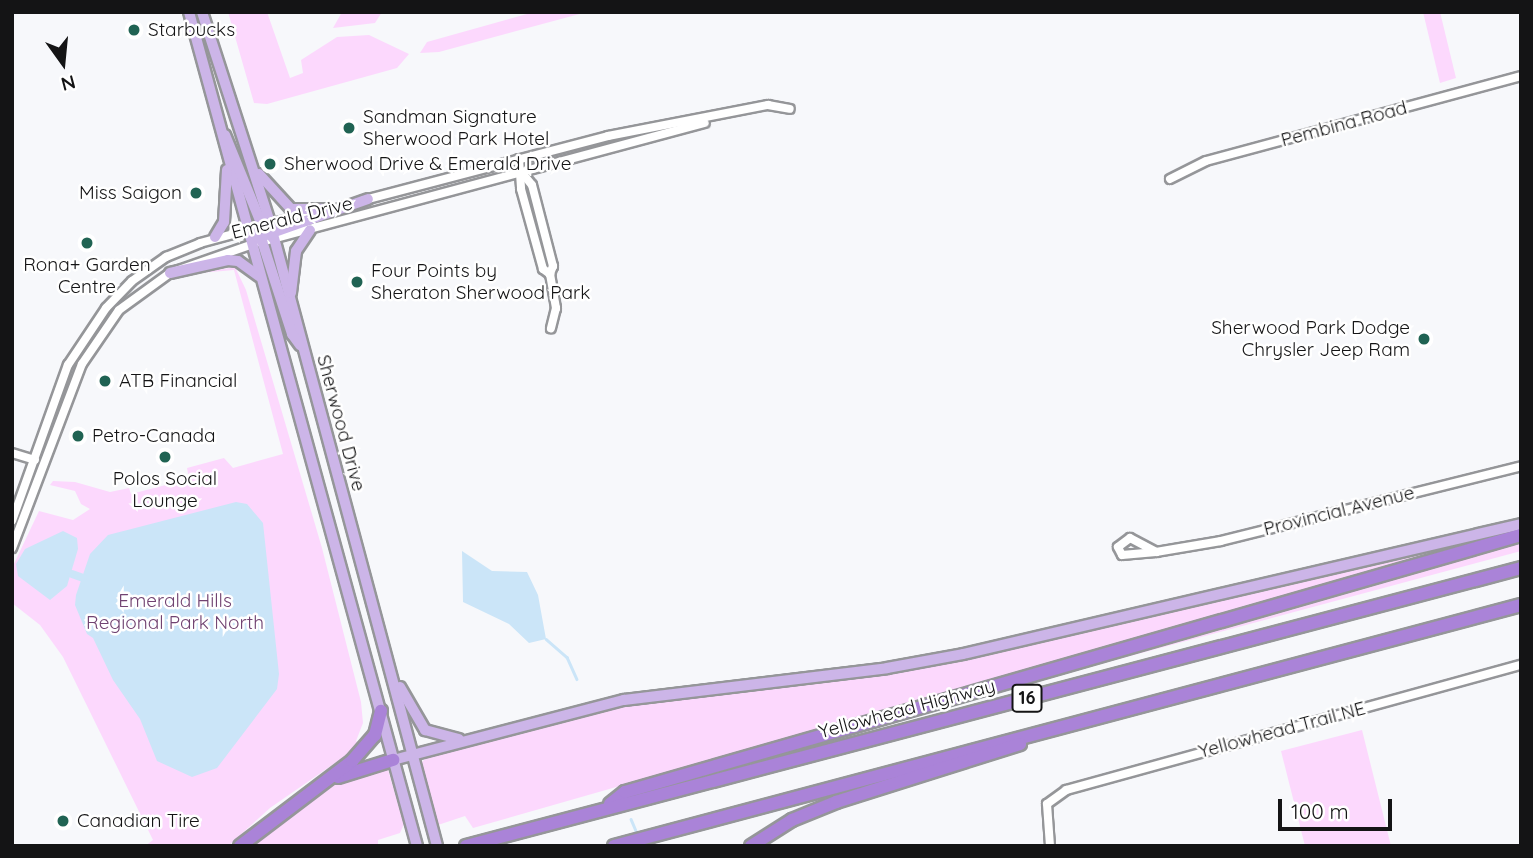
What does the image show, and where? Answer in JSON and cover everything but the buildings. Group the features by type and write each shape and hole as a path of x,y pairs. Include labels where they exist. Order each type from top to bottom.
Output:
{"highway":[{"path":"604,809 625,792 1521,535"},
{"name":"Yellowhead Highway","path":"466,846 1521,568"},
{"name":"16","path":"614,846 1521,605"},
{"path":"1452,623 1521,614"},
{"path":"240,846 366,746 375,735 381,711"},
{"path":"751,846 792,820 836,802 986,758 1076,722"},
{"path":"309,789 393,760"}],"main road":[{"name":"Sherwood Drive","path":"189,12 417,846"},
{"name":"Sherwood Drive","path":"202,12 253,164 267,233 290,301 437,846"},
{"path":"220,130 232,147 267,233 292,334 303,349"},
{"path":"215,237 224,222 227,155"},
{"path":"253,164 271,192 291,209 324,209"},
{"path":"251,244 267,233 368,199"},
{"path":"246,228 267,233"},
{"path":"290,301 296,251 310,230"},
{"path":"170,273 228,260 238,261 259,276"},
{"path":"393,760 624,700 887,668 962,654 1521,524"},
{"path":"385,649 417,723 435,736 463,740"}],"street":[{"name":"Pembina Road","path":"1170,178 1206,161 1521,76"},
{"name":"Emerald Drive","path":"267,233 288,234 310,230 768,105 790,109"},
{"name":"Emerald Drive","path":"267,233 324,209 608,136 724,116"},
{"path":"519,159 523,174 535,197 553,266 550,274 556,308 551,328"},
{"name":"Emerald Drive","path":"12,521 68,365 106,308 132,281 166,257 215,237 246,228"},
{"name":"Emerald Drive","path":"12,548 86,356 119,310 170,273 251,244"},
{"path":"12,453 35,460"},
{"name":"Provincial Avenue","path":"1156,552 1221,541 1521,466"},
{"name":"Yellowhead Trail NE","path":"1050,846 1047,804 1066,790 1521,665"}],"green space":[{"path":"228,12 267,12 290,78 303,73 301,60 337,37 369,35 409,54 397,68 267,104 254,103"},
{"path":"342,12 382,12 375,23 333,28"},
{"path":"534,12 587,12 439,52 420,53 427,42"},
{"path":"1423,12 1440,12 1456,78 1440,83"},
{"name":"Emerald Hills Regional Park North","path":"235,267 246,290 322,548 361,702 363,723 356,741 361,745 270,808 228,846 145,846 153,840 63,657 40,625 12,603 12,568 39,511 73,520 90,509 81,504 75,491 50,485 53,481 75,482 110,492 129,488 131,494 189,479 187,468 224,458 233,468 283,454 234,270 200,273"},
{"path":"1521,538 1521,551 1026,684 1025,682"},
{"path":"1462,545 473,828 465,816 438,825 420,764 430,754 615,706 887,672 995,653"},
{"path":"1362,730 1391,846 1305,846 1281,751"},
{"path":"384,768 388,770 404,824 400,833 378,840 378,846 248,846 312,796 355,774"}],"water":[{"path":"236,502 247,504 263,523 279,674 277,689 217,768 192,777 157,761 140,719 113,680 93,638 87,634 75,605 76,595 90,554 108,535"},
{"path":"63,531 77,538 78,549 67,586 50,600 18,576 16,564 25,549"},
{"path":"462,551 492,571 527,572 538,595 546,639 529,643 509,624 463,602"}],"waterway":[{"path":"72,574 83,578"},
{"path":"546,639 567,657 577,679"},
{"path":"631,819 636,831"}],"place":[{"name":"Starbucks","path":"134,30"},
{"name":"Sandman Signature Sherwood Park Hotel","path":"349,128"},
{"name":"Sherwood Drive & Emerald Drive","path":"270,164"},
{"name":"Miss Saigon","path":"196,193"},
{"name":"Rona+ Garden Centre","path":"87,243"},
{"name":"Four Points by Sheraton Sherwood Park","path":"357,282"},
{"name":"Sherwood Park Dodge Chrysler Jeep Ram","path":"1424,339"},
{"name":"ATB Financial","path":"105,381"},
{"name":"Petro-Canada","path":"78,436"},
{"name":"Polos Social Lounge","path":"165,457"},
{"name":"Canadian Tire","path":"63,821"}]}
